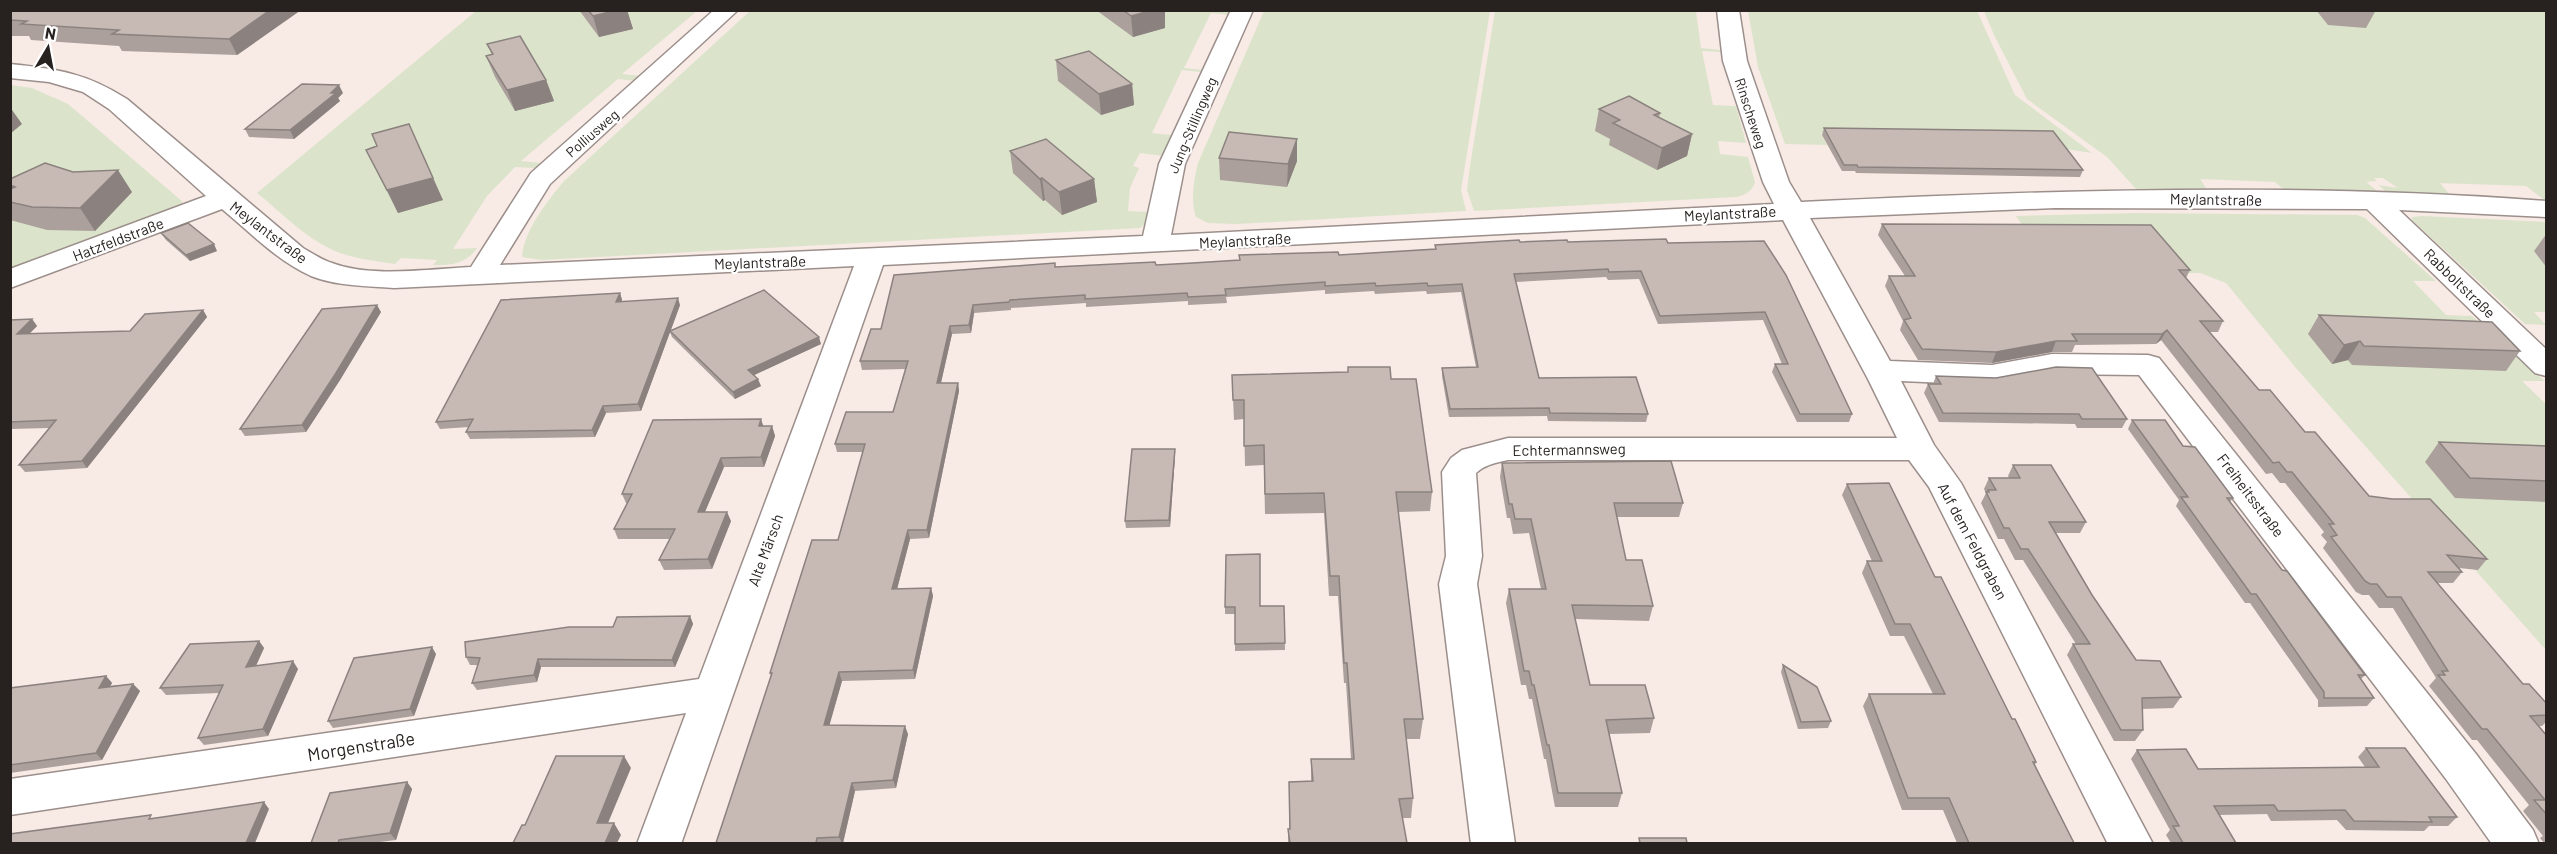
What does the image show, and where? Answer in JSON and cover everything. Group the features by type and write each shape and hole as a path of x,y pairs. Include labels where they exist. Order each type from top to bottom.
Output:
{"street":[{"name":"Polliusweg","path":"480,275 540,179 727,10"},
{"name":"Jung-Stillingweg","path":"1155,244 1172,164 1242,10"},
{"name":"Rinscheweg","path":"1728,10 1732,47 1742,85 1776,182 1791,210"},
{"name":"Meylantstraße","path":"10,71 51,75 91,87 118,104 293,254 322,270 354,277 394,279 1155,244 1985,201 2095,198 2374,201 2547,208"},
{"name":"Hatzfeldstraße","path":"10,279 225,198"},
{"name":"Rabboltstraße","path":"2374,201 2547,366"},
{"name":"Auf dem Feldgraben","path":"1791,210 1918,449 1944,483 2131,843"},
{"name":"Alte Märsch","path":"659,843 872,257"},
{"name":"Freiheitsstraße","path":"1878,370 1992,375 2052,364 2148,365 2209,439 2345,620 2488,801 2517,843"},
{"name":"Echtermannsweg","path":"1493,843 1458,584 1464,556 1459,472 1464,462 1477,456 1511,449 1918,449"},
{"name":"Morgenstraße","path":"10,797 712,693"}],"green space":[{"path":"476,11 697,11 622,74 641,76 636,81 618,79 521,161 541,163 536,168 515,167 487,196 453,249 477,248 458,263 433,265 437,260 401,258 395,264 340,253 317,242 257,193"},
{"path":"750,11 1231,11 1229,15 1211,13 1184,68 1203,70 1201,72 1182,70 1152,133 1172,135 1163,156 1140,153 1133,166 1139,168 1130,188 1128,211 1150,212 1144,225 1140,228 542,260 522,257 532,227 564,181"},
{"path":"1264,11 1490,11 1461,190 1466,211 1237,224 1208,223 1196,217 1193,197 1198,163"},
{"path":"1495,11 1696,11 1701,48 1721,50 1721,52 1702,51 1713,105 1736,106 1746,143 1718,141 1720,154 1748,157 1755,182 1750,191 1736,197 1474,211 1467,190"},
{"path":"1748,11 1977,11 2015,95 2092,153 2059,148 2050,136 1821,133 1827,145 1785,144 1758,67"},
{"path":"1984,11 2546,11 2546,199 2526,186 2440,183 2450,195 2388,193 2378,185 2398,188 2383,178 2374,178 2377,181 2366,182 2380,193 2287,192 2275,182 2200,179 2208,191 2137,190 2107,157 2027,99"},
{"path":"11,85 32,88 68,104 183,202 170,213 11,273"},
{"path":"2134,213 2357,215 2365,218 2436,281 2413,281 2446,315 2472,316 2545,381 2522,381 2546,404 2546,650 2296,368 2226,283 2200,273 2178,273 2030,236 2016,216"},
{"path":"2412,217 2546,222 2546,312 2534,312 2546,325 2525,324 2412,220"}],"building":[{"path":"10,10 270,10 229,39 112,34 119,30 21,24 27,21 10,20"},
{"path":"588,10 618,10 593,16"},
{"path":"1123,10 1153,10 1131,16"},
{"path":"520,36 546,80 507,90 486,56 493,54 487,44"},
{"path":"1089,51 1132,84 1099,94 1056,60"},
{"path":"302,84 339,85 331,93 336,93 290,130 245,129"},
{"path":"1629,96 1660,113 1654,115 1692,134 1662,148 1613,123 1620,120 1599,109"},
{"path":"409,124 433,178 387,190 366,150 377,146 372,134"},
{"path":"1824,128 2053,131 2083,170 1844,165"},
{"path":"1229,132 1297,139 1288,164 1219,158"},
{"path":"1046,139 1094,179 1059,192 1042,178 1040,179 1010,151"},
{"path":"45,163 73,172 118,170 80,208 32,207 10,202 10,189 15,187 10,185 10,179"},
{"path":"188,223 214,244 186,255 161,233"},
{"path":"1882,224 2151,225 2190,270 2179,270 2223,321 2200,321 2259,390 2270,390 2305,432 2315,432 2369,496 2392,499 2430,499 2487,559 2447,555 2462,572 2428,572 2523,684 2529,684 2547,704 2547,715 2530,716 2547,736 2547,815 2534,800 2545,800 2487,729 2482,729 2438,675 2445,675 2442,671 2448,671 2401,597 2387,597 2377,584 2365,581 2331,537 2337,535 2329,524 2334,524 2292,472 2287,472 2279,462 2273,463 2167,330 2162,334 2072,334 2077,341 2056,341 1996,352 1922,349 1904,320 1911,318 1889,276 1915,276"},
{"path":"1666,239 1668,243 1764,241 1786,275 1852,414 1800,414 1775,364 1788,364 1765,312 1660,316 1641,271 1609,272 1608,269 1514,274 1539,378 1636,377 1648,414 1550,413 1549,408 1450,409 1442,368 1478,367 1462,284 1428,286 1427,283 1376,286 1375,283 1325,286 1325,282 1225,289 1226,295 1188,297 1187,293 1085,299 1085,295 973,305 969,325 950,326 937,383 958,383 927,530 908,530 892,589 931,588 913,670 839,672 824,725 905,726 893,780 852,783 839,837 817,838 816,843 716,843 772,673 770,673 812,540 838,540 865,444 835,444 846,412 893,412 908,361 860,361 871,329 881,329 894,275 1055,263 1055,267 1155,262 1156,265 1240,260 1239,255 1338,252 1339,255 1436,249 1435,245 1519,240 1520,242 1567,240 1568,242"},
{"path":"764,290 819,337 748,370 758,379 733,392 670,331"},
{"path":"620,293 616,302 678,298 638,404 603,406 592,430 466,432 473,419 436,422 501,300"},
{"path":"377,305 302,425 240,429 322,309"},
{"path":"203,310 82,461 19,465 56,420 10,422 10,320 32,319 17,334 130,331 145,314"},
{"path":"2319,315 2492,322 2520,351 2364,346 2360,341 2344,345"},
{"path":"1348,367 1390,367 1391,379 1416,379 1432,492 1396,492 1423,719 1404,719 1413,798 1399,799 1407,843 1290,843 1289,782 1313,781 1311,759 1354,759 1347,663 1344,663 1339,576 1330,576 1324,493 1265,494 1264,445 1244,446 1244,400 1233,400 1232,375 1348,372"},
{"path":"2056,367 2092,368 2127,419 2082,419 2079,414 1943,413 1928,384 1941,384 1936,376 1996,378"},
{"path":"761,419 759,426 772,426 761,457 721,458 698,512 727,512 708,559 659,560 675,529 614,529 632,494 622,494 653,420"},
{"path":"2132,420 2165,420 2183,446 2195,447 2233,498 2227,498 2282,570 2287,571 2365,675 2358,675 2374,698 2324,698 2324,692 2256,594 2251,594 2181,497 2188,497"},
{"path":"2439,442 2547,446 2547,481 2470,478"},
{"path":"1132,449 1175,449 1169,520 1125,521"},
{"path":"1671,461 1683,503 1614,503 1626,560 1642,560 1653,606 1572,605 1590,685 1645,685 1654,718 1606,720 1622,793 1558,793 1534,685 1532,685 1529,671 1524,671 1509,589 1546,589 1531,519 1515,519 1512,504 1509,504 1502,463"},
{"path":"2013,465 2051,465 2086,522 2049,522 2092,595 2136,660 2160,661 2181,697 2142,698 2143,730 2121,730 2073,644 2090,644 2028,549 2021,549 2009,528 2004,528 1986,492 1996,490 1989,478 2020,478"},
{"path":"1889,483 1935,577 1941,577 2012,719 2015,719 2036,762 2033,762 2074,843 1969,843 1949,798 1908,798 1869,694 1945,694 1910,624 1895,624 1867,561 1882,561 1847,484"},
{"path":"1260,554 1260,606 1284,606 1285,643 1235,644 1235,607 1225,607 1226,555"},
{"path":"690,616 672,660 538,659 534,675 472,683 480,658 466,657 465,642 569,627 613,627 617,617"},
{"path":"259,641 246,667 293,661 263,729 198,738 223,685 160,688 190,644"},
{"path":"432,647 410,709 328,721 354,658"},
{"path":"1783,665 1817,687 1831,721 1801,722"},
{"path":"106,676 99,688 133,684 96,753 10,765 10,688"},
{"path":"2366,748 2405,748 2457,817 2429,817 2432,822 2354,821 2345,810 2278,811 2274,805 2214,806 2236,843 2183,843 2173,826 2179,826 2137,750 2186,749 2198,769 2379,767"},
{"path":"556,756 624,756 597,823 614,823 605,843 513,843 522,825 525,825"},
{"path":"407,782 390,833 339,840 338,843 311,843 330,793"},
{"path":"264,802 246,843 10,843 10,834 151,815 149,819"},
{"path":"1639,838 1686,838 1687,843 1640,843"}]}
